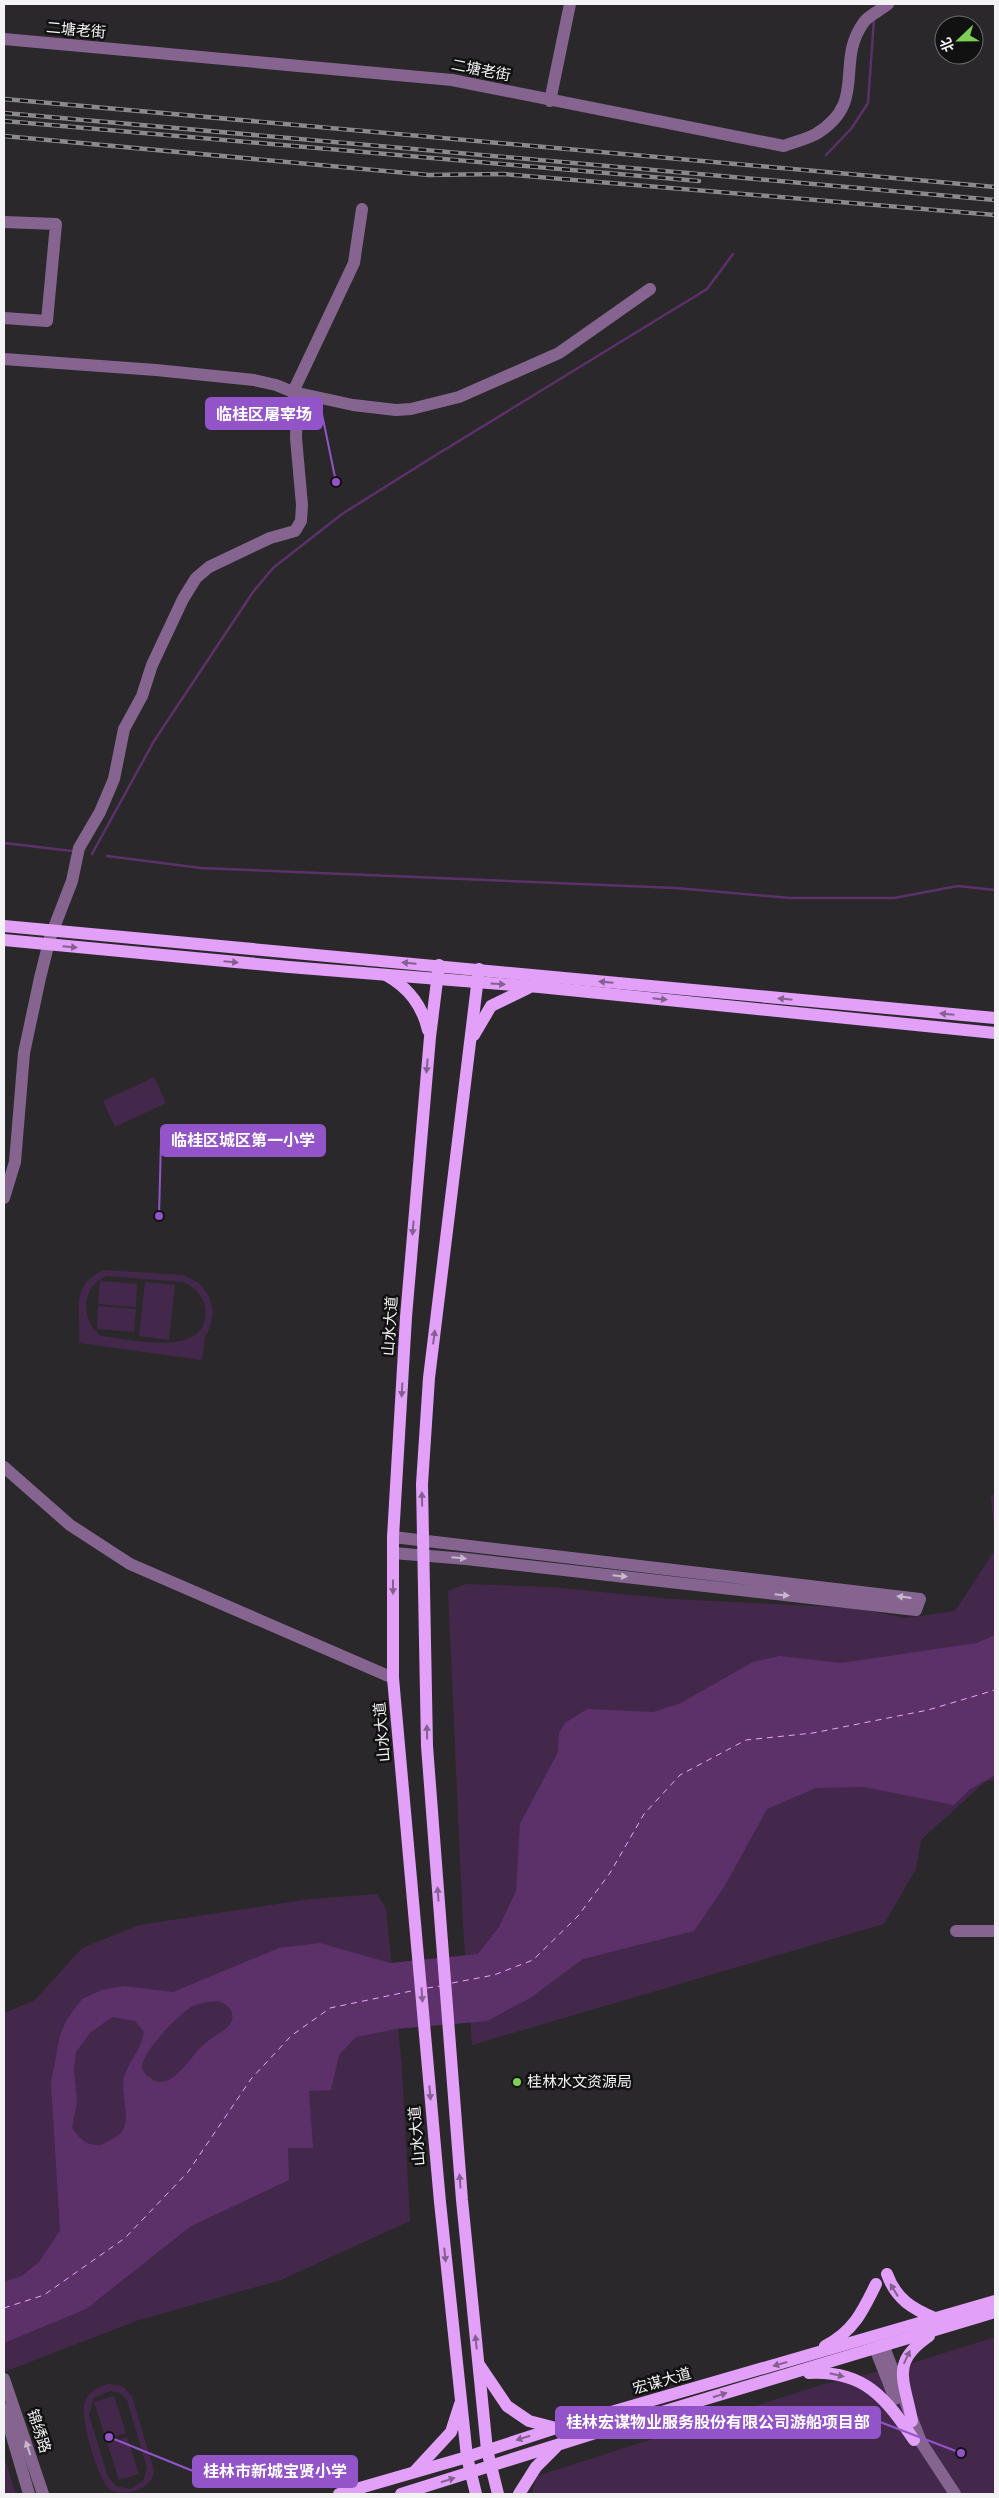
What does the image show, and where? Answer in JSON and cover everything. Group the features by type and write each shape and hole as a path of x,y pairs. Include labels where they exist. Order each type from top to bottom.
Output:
{"main road":[{"path":"4,926 438,972 477,982 995,1033"},
{"path":"4,940 384,974 479,969 995,1018"},
{"path":"479,969 429,1378 422,1484 427,1746 462,2200 487,2450 498,2494"},
{"name":"山水大道","path":"438,972 430,1037 406,1317 393,1537 393,1678 440,2202 467,2457 476,2494"},
{"path":"384,974 397,982 419,1004 430,1037"},
{"path":"470,1041 491,1006 532,986"},
{"path":"887,2274 892,2288 902,2300 913,2309 938,2323 913,2347 903,2366 912,2422"},
{"path":"802,2358 844,2336 860,2318 876,2284"},
{"name":"宏谋大道","path":"401,2494 789,2374 877,2342 938,2323 995,2301"},
{"name":"宏谋大道","path":"938,2323 995,2312"},
{"name":"宏谋大道","path":"339,2494 467,2457 556,2428 802,2358 877,2342"},
{"path":"478,2364 507,2406 529,2421 556,2428"},
{"path":"789,2374 830,2373 861,2383 884,2398 914,2440"},
{"path":"414,2472 451,2432 461,2400"},
{"path":"519,2494 536,2467 558,2445"},
{"path":"416,2490 431,2494"}],"street":[{"path":"550,101 570,4"},
{"name":"二塘老街","path":"4,39 452,80 784,146 816,134 837,117 847,100 850,50 865,20 878,13 888,4"},
{"path":"4,1198 15,1162 27,1038 48,945 72,881 79,848 100,812 114,779 124,729 142,696 152,665 189,587 209,567 270,538 295,531 301,520 302,505 296,438 297,407 293,392 354,263 362,209"},
{"path":"4,222 56,224 48,321 4,318"},
{"path":"4,359 254,380 276,385 293,392 352,405 396,410 411,409 459,397 559,352 650,290"},
{"path":"4,1467 70,1525 130,1564 393,1678"},
{"path":"393,1537 920,1599 916,1610 424,1555 393,1554"},
{"path":"956,1931 995,1931"},
{"path":"877,2342 921,2442 955,2494"},
{"path":"877,2342 914,2440 950,2494"},
{"name":"锦绣路","path":"4,2379 43,2494"},
{"name":"锦绣路","path":"4,2409 29,2494"}],"shaded area":[{"path":"154,1077 166,1103 115,1127 103,1101"},
{"path":"104,1270 183,1275 199,1283 209,1296 213,1312 210,1327 205,1337 202,1360 79,1343 79,1301 85,1284 93,1276","holes":["107,1276 183,1282 197,1292 205,1307 204,1324 196,1334 183,1340 148,1342 101,1336 89,1321 86,1304 88,1295 92,1287"]},
{"path":"100,1281 137,1284 136,1307 98,1304"},
{"path":"145,1282 175,1285 169,1340 139,1336"},
{"path":"98,1306 136,1309 134,1332 97,1329"},
{"path":"995,1494 995,1543 991,1496"},
{"path":"995,1550 995,1779 985,1782 921,1840 916,1869 884,1924 472,2045 463,1926 448,1591 466,1584 551,1587 673,1599 856,1608 905,1618 955,1611"},
{"path":"995,1635 995,1775 969,1790 954,1805 864,1787 816,1788 767,1809 724,1887 694,1931 583,1959 530,1998 487,2021 396,2029 356,2037 339,2055 331,2090 309,2091 313,2148 288,2148 289,2180 191,2226 86,2309 4,2343 4,2282 22,2276 39,2262 60,2231 51,2083 60,2035 67,2019 82,1999 102,1990 123,1986 173,1992 279,1948 320,1943 390,1963 478,1954 499,1927 516,1891 520,1824 558,1752 559,1733 565,1723 587,1709 653,1712 681,1703 753,1662 780,1656 841,1663 977,1643","holes":["218,2001 225,2004 232,2013 230,2024 203,2045 174,2077 160,2082 147,2076 142,2066 144,2059 164,2032 181,2015 195,2005","112,2017 135,2021 144,2032 140,2045 128,2066 124,2078 125,2126 121,2133 114,2138 104,2144 95,2145 83,2141 72,2128 77,2101 74,2070 76,2052 90,2033"]},
{"path":"377,1894 386,1909 402,2068 410,2221 281,2280 136,2321 4,2372 4,2013 35,2000 82,1948 139,1925 310,1899"},
{"path":"995,2337 995,2494 531,2494 537,2476 824,2384 903,2366"},
{"path":"108,2384 122,2386 132,2396 154,2471 148,2483 129,2492 115,2492 109,2489 100,2473 87,2433 85,2402 91,2392","holes":["110,2391 120,2393 127,2400 147,2468 143,2481 130,2489 116,2486 108,2477 89,2415 94,2398"]},
{"path":"114,2396 126,2433 106,2439 94,2402"},
{"path":"127,2437 139,2474 119,2480 107,2443"},
{"path":"4,2457 16,2494 4,2494"}],"waterway":[{"path":"826,155 851,129 868,103 874,19"},
{"path":"92,854 154,741 253,592 273,568 342,514 707,289 733,254"},
{"path":"4,843 72,851"},
{"path":"107,856 201,868 676,888 790,898 894,898 958,886 995,890"}],"ferry route":[{"path":"452,1983 494,1975 533,1960 578,1916 610,1873 644,1814 680,1775 746,1740 813,1733 928,1710 995,1690"},
{"path":"427,1988 441,1986"},
{"path":"4,2308 44,2295 125,2238 188,2172 251,2079 291,2036 330,2008 416,1990"}],"railway":[{"path":"4,99 995,187"},
{"path":"4,113 995,200"},
{"path":"4,121 699,181"},
{"path":"4,136 429,175 503,174 995,215"}],"place":[{"name":"临桂区屠宰场","path":"336,482"},
{"name":"临桂区城区第一小学","path":"159,1216"},
{"name":"桂林水文资源局","path":"517,2082"},
{"name":"桂林市新城宝贤小学","path":"109,2437"},
{"name":"桂林宏谋物业服务股份有限公司游船项目部","path":"961,2453"}]}
